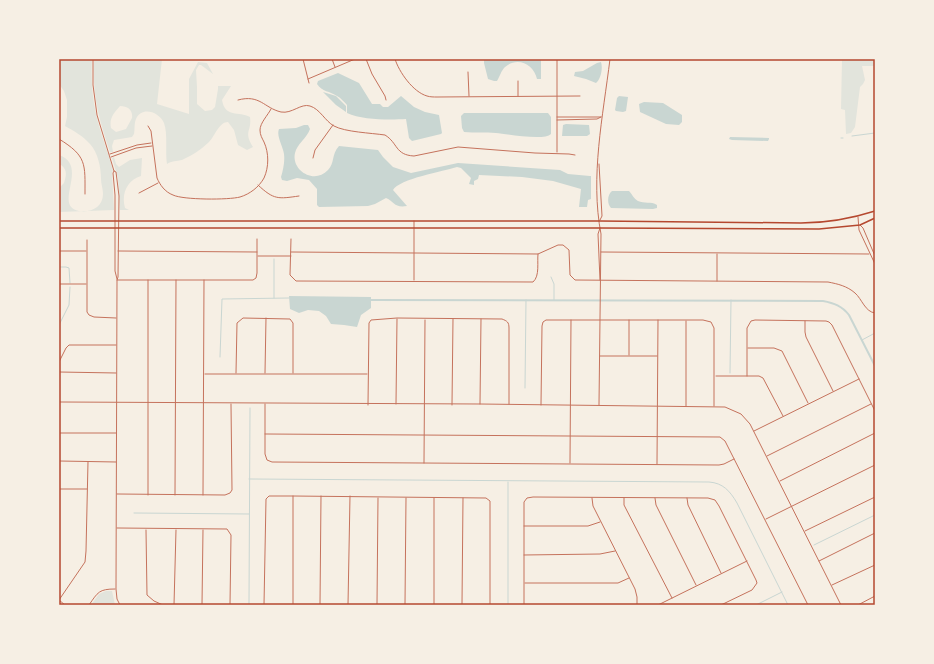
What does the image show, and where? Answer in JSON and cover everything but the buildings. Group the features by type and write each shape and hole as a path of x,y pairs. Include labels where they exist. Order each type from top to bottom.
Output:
{"main road":[{"path":"59,221 600,221 814,223 828,222 875,211"},
{"path":"59,228 600,228 819,230 860,225 875,218"}],"street":[{"path":"93,59 92,85 94,101 114,171 116,172 118,188 119,221 116,318 116,589 117,599 120,605"},
{"path":"303,59 309,83"},
{"path":"332,59 335,67"},
{"path":"308,79 356,59"},
{"path":"366,59 386,100"},
{"path":"395,59 406,79 426,96 580,96"},
{"path":"557,59 557,153"},
{"path":"599,406 601,234 597,193 602,117 610,59"},
{"path":"468,72 469,96"},
{"path":"518,81 518,97"},
{"path":"238,100 259,100 272,108 284,112 306,106 312,106 333,125 385,135 390,138 397,149 408,156 458,147 535,153 557,153 575,156"},
{"path":"148,126 151,131 155,169 159,183 169,193 180,198 233,198 248,194 263,179 268,156 260,132 261,126 272,108"},
{"path":"557,117 602,117"},
{"path":"557,120 598,119 602,117"},
{"path":"313,158 315,150 333,125"},
{"path":"59,139 71,146 81,157 85,169 85,194"},
{"path":"110,154 137,145 152,143"},
{"path":"111,157 136,148 152,146"},
{"path":"599,161 602,216 600,221"},
{"path":"114,171 115,272 117,280"},
{"path":"139,193 159,183"},
{"path":"258,185 267,193 275,197 282,198 299,196"},
{"path":"858,216 860,225 859,230 875,264"},
{"path":"414,221 414,280"},
{"path":"860,225 863,228 875,255"},
{"path":"600,228 598,234 600,281"},
{"path":"117,280 251,280 256,278 257,273 257,239"},
{"path":"291,239 290,275 296,281 414,280 533,282 537,275 538,254"},
{"path":"87,240 87,312 89,316 116,318"},
{"path":"291,252 538,254 563,245 567,247 570,253 570,276 575,280 828,282 839,284 848,288 856,294 868,310 875,313"},
{"path":"59,251 86,252"},
{"path":"118,251 258,252"},
{"path":"601,252 870,254"},
{"path":"717,253 717,281"},
{"path":"258,256 291,256"},
{"path":"148,280 148,494"},
{"path":"175,495 176,280"},
{"path":"203,495 204,280"},
{"path":"59,284 87,284"},
{"path":"236,374 237,323 243,318 290,319 293,323 293,374"},
{"path":"265,374 266,318"},
{"path":"396,404 397,318"},
{"path":"368,405 369,323 371,320 397,318 502,319 507,321 509,324 509,405"},
{"path":"424,463 425,319"},
{"path":"452,404 453,319"},
{"path":"480,404 481,319"},
{"path":"541,405 542,326 544,321 549,319 658,319 703,320 711,322 714,328 714,406"},
{"path":"570,464 571,319"},
{"path":"629,319 629,356"},
{"path":"657,464 658,319"},
{"path":"686,320 686,406"},
{"path":"747,376 747,330 749,323 755,320 805,320 830,322 875,411"},
{"path":"805,320 806,337 834,391"},
{"path":"59,362 69,345 116,345"},
{"path":"747,348 774,348 780,350 808,404"},
{"path":"599,356 658,356"},
{"path":"59,372 116,373"},
{"path":"204,374 368,374"},
{"path":"714,376 747,376 760,377 764,379 783,417"},
{"path":"754,431 859,379"},
{"path":"59,402 725,407 736,411 746,419 754,431 841,605"},
{"path":"116,494 230,494 232,490 231,404"},
{"path":"265,404 265,454 267,460 272,462 720,464 734,458"},
{"path":"766,456 871,404"},
{"path":"59,433 116,433"},
{"path":"779,482 875,433"},
{"path":"265,434 722,437 808,605"},
{"path":"59,461 116,462"},
{"path":"65,605 59,600 85,562 88,462"},
{"path":"765,519 875,465"},
{"path":"59,489 87,489"},
{"path":"264,605 266,499 269,496 484,497 489,500 490,506 490,605"},
{"path":"293,496 293,605"},
{"path":"320,605 321,496"},
{"path":"348,605 350,496"},
{"path":"377,605 378,496"},
{"path":"405,605 406,496"},
{"path":"434,497 434,605"},
{"path":"462,605 463,497"},
{"path":"524,605 524,502 530,497 708,498 715,500 756,580 756,585 752,590 721,605"},
{"path":"805,532 875,497"},
{"path":"592,498 593,506 635,589 637,605"},
{"path":"624,498 624,505 672,598"},
{"path":"655,498 656,505 696,586"},
{"path":"687,498 688,506 722,573"},
{"path":"524,526 588,526 601,522"},
{"path":"117,528 227,529 231,535 230,605"},
{"path":"146,529 147,595 154,601 163,605"},
{"path":"174,605 176,529"},
{"path":"202,605 203,529"},
{"path":"819,561 875,533"},
{"path":"524,555 600,554 615,550"},
{"path":"658,605 747,561"},
{"path":"832,586 875,565"},
{"path":"524,583 618,583 630,578"},
{"path":"89,605 100,591 104,589 116,589"},
{"path":"858,605 875,596"}],"shaded area":[{"path":"59,59 92,59 92,87 95,107 113,170 114,210 88,211 99,206 102,199 103,192 100,165 90,144 81,136 65,126 67,117 67,100 64,91 59,84"},
{"path":"94,59 162,59 157,104 189,114 189,79 198,62 207,63 213,74 201,65 199,65 196,70 197,104 205,111 212,110 215,107 218,86 231,86 222,100 224,106 229,112 250,117 248,134 253,147 247,150 238,145 234,130 228,122 222,124 209,142 200,150 182,160 167,164 166,132 164,123 155,113 146,112 139,115 136,119 134,134 132,137 114,140 112,146 113,152 110,152 97,107","holes":["120,106 123,106 131,111 132,118 126,129 116,132 111,128 111,118"]},
{"path":"484,59 541,59 541,79 537,79 533,70 529,66 520,62 515,62 505,67 497,81 488,79"},
{"path":"842,59 875,59 875,66 862,66 865,80 860,87 855,127 851,133 846,134 845,110 841,109"},
{"path":"601,62 602,67 600,76 596,83 574,76 575,72 583,71"},
{"path":"338,73 359,83 372,104 380,104 383,107 388,107 401,96 414,107 425,112 439,115 442,133 412,141 409,138 406,119 368,118 347,113 347,105 342,100 334,94 321,89 317,84 318,81"},
{"path":"323,92 336,96 346,106 346,112 336,105"},
{"path":"619,96 628,97 626,111 623,112 615,110 617,98"},
{"path":"644,102 663,103 682,115 682,122 679,125 666,124 640,112 639,104"},
{"path":"464,113 548,113 551,117 551,134 541,137 533,137 496,133 464,132 462,128 461,116"},
{"path":"308,125 310,129 296,150 295,159 296,165 300,170 310,176 322,174 328,170 332,165 335,153 339,146 378,150 393,167 411,173 458,163 560,170 568,174 591,176 591,199 588,200 587,207 579,207 581,189 553,181 522,177 479,175 478,179 474,181 474,185 469,184 471,178 461,168 457,167 412,179 397,186 393,190 407,206 397,205 386,198 368,206 319,207 317,205 317,189 309,180 297,178 287,181 282,180 281,177 284,166 284,157 278,135 279,129 296,128"},
{"path":"563,125 589,125 590,134 587,136 562,136"},
{"path":"730,137 769,139 768,141 732,140 729,139"},
{"path":"59,155 68,160 71,168 72,176 69,202 72,208 81,211 59,212 59,188 64,183 66,173 65,169 59,165"},
{"path":"114,157 116,164 119,167 130,160 142,158 141,176 132,181 126,188 124,203 125,208 129,210 120,210 118,178 112,158"},
{"path":"612,191 629,191 638,201 655,204 657,205 657,208 611,208 608,200"},
{"path":"289,296 371,297 371,308 361,315 357,327 331,324 326,316 319,311 308,310 299,313 290,309"},
{"path":"106,591 112,591 115,605 91,605 99,594"}],"waterway":[{"path":"852,136 875,133"},
{"path":"274,259 274,298"},
{"path":"59,267 69,268 70,283"},
{"path":"551,277 554,284 554,300"},
{"path":"59,325 69,305 70,287"},
{"path":"220,357 222,299 289,298"},
{"path":"371,300 823,301 838,305 849,315 875,366"},
{"path":"525,388 526,300"},
{"path":"730,373 731,300"},
{"path":"862,340 875,333"},
{"path":"249,605 250,408"},
{"path":"249,479 714,483 726,488 737,503 788,605"},
{"path":"508,482 508,605"},
{"path":"134,513 249,514"},
{"path":"814,545 875,515"},
{"path":"756,605 782,592"}]}
